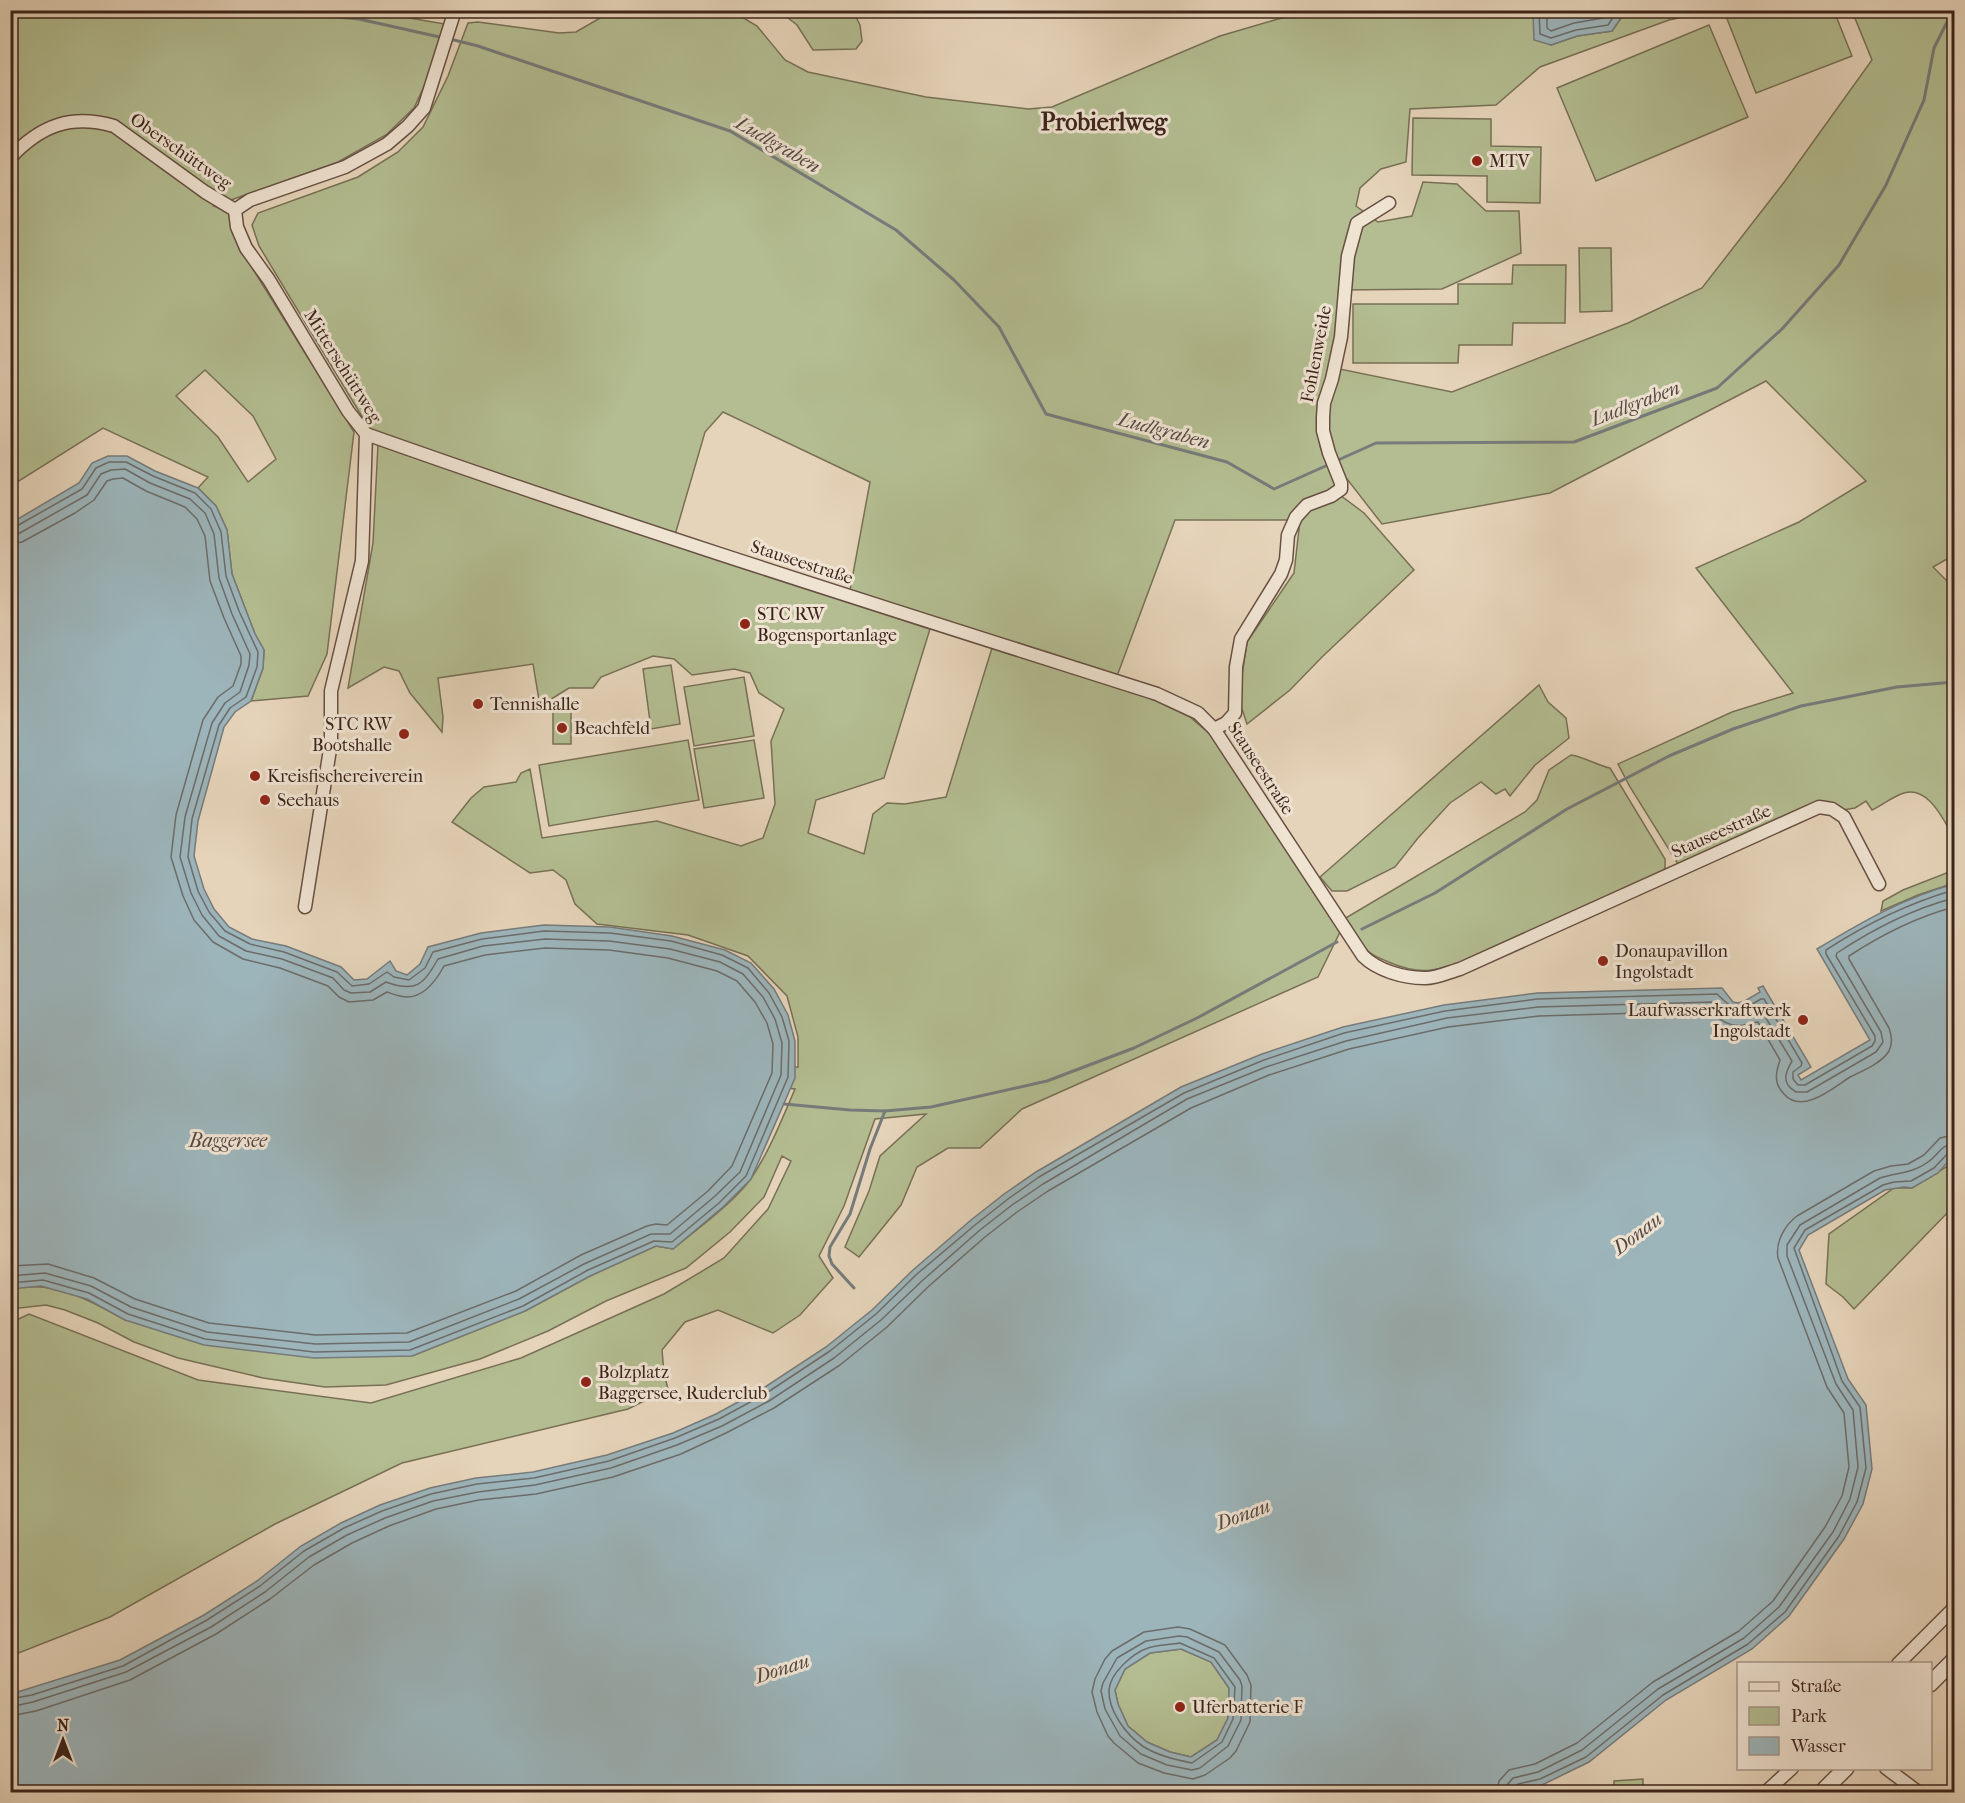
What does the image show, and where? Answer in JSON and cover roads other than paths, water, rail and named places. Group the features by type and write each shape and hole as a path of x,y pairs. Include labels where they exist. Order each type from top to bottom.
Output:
{"street":[{"path":"235,210 250,200 345,166 387,144 408,126 424,108 455,10"},
{"name":"Oberschüttweg","path":"10,158 37,135 57,124 79,120 96,121 114,126 205,192 235,210"},
{"name":"Fohlenweide","path":"1214,729 1226,723 1235,713 1236,667 1241,639 1281,574 1286,560 1288,534 1296,517 1307,505 1331,496 1341,489 1323,431 1324,403 1341,337 1348,256 1357,223 1389,203"},
{"name":"Mitterschüttweg","path":"235,210 237,227 246,248 269,280 348,411 366,434 362,561 331,691 331,743 305,907"},
{"name":"Stauseestraße","path":"366,434 754,566 1157,694 1198,713 1214,729 1363,956 1369,962 1396,974 1425,978 1460,969 1820,807 1832,809 1844,817 1879,884"},
{"path":"1900,1662 1954,1608"},
{"path":"1932,1682 1954,1660"},
{"path":"1766,1792 1790,1770"},
{"path":"1822,1792 1844,1770"},
{"path":"1889,1770 1918,1792"}],"water":[{"path":"1536,11 1626,11 1612,31 1577,36 1551,45 1534,40 1533,13"},
{"name":"Baggersee","path":"108,456 127,456 155,471 198,488 216,506 227,530 232,574 255,634 264,650 263,668 251,701 235,712 224,727 198,821 194,856 204,889 214,909 229,927 252,939 286,946 341,967 354,980 367,979 390,961 396,971 407,975 420,964 428,947 481,933 544,925 610,927 672,936 725,950 751,963 774,989 788,1015 795,1041 795,1078 751,1179 723,1207 673,1249 656,1246 590,1276 525,1311 412,1356 314,1358 204,1345 125,1320 87,1299 41,1286 11,1289 11,523 79,483 92,463"},
{"name":"Donau","path":"1954,884 1954,1155 1938,1173 1912,1188 1885,1190 1808,1235 1799,1250 1848,1379 1866,1405 1872,1469 1863,1504 1844,1539 1789,1616 1752,1649 1666,1700 1589,1762 1542,1785 1506,1792 11,1792 11,1694 120,1660 204,1615 257,1581 301,1546 341,1523 380,1505 430,1488 476,1478 533,1472 607,1455 673,1433 716,1414 762,1389 826,1347 872,1310 913,1270 1004,1194 1036,1172 1181,1087 1262,1054 1343,1027 1444,1005 1537,993 1722,988 1733,1002 1738,1003 1760,992 1758,988 1763,986 1811,1067 1798,1075 1801,1080 1870,1040 1817,949 1883,912","holes":["1181,1649 1211,1662 1229,1688 1228,1718 1217,1740 1191,1757 1170,1752 1147,1742 1128,1726 1118,1704 1115,1690 1125,1669 1150,1653"]}],"waterway":[{"name":"Ludlgraben","path":"259,10 359,19 444,38"},
{"name":"Ludlgraben","path":"1336,461 1376,443 1574,442 1717,388 1782,329 1839,265 1886,185 1924,100 1934,48 1953,10"},
{"name":"Ludlgraben","path":"450,39 478,46 730,131 896,230 954,280 999,327 1046,414 1227,462 1274,489 1330,464"},
{"path":"1362,929 1435,893 1567,809 1669,756 1733,729 1801,706 1897,687 1954,682"},
{"path":"784,1104 885,1111 931,1107 1047,1081 1134,1048 1197,1018 1337,942"},
{"path":"854,1288 832,1264 829,1256 830,1247 850,1214 870,1149 885,1111"}],"place":[{"name":"MTV","path":"1477,161"},
{"name":"STC RW Bogensportanlage","path":"745,624"},
{"name":"Tennishalle","path":"478,704"},
{"name":"Beachfeld","path":"562,728"},
{"name":"STC RW Bootshalle","path":"404,734"},
{"name":"Kreisfischereiverein","path":"255,776"},
{"name":"Seehaus","path":"265,800"},
{"name":"Donaupavillon Ingolstadt","path":"1603,961"},
{"name":"Laufwasserkraftwerk Ingolstadt","path":"1803,1020"},
{"name":"Bolzplatz Baggersee, Ruderclub","path":"586,1382"},
{"name":"Uferbatterie F","path":"1180,1707"}],"district":[{"name":"Probierlweg","path":"1104,122"}]}
